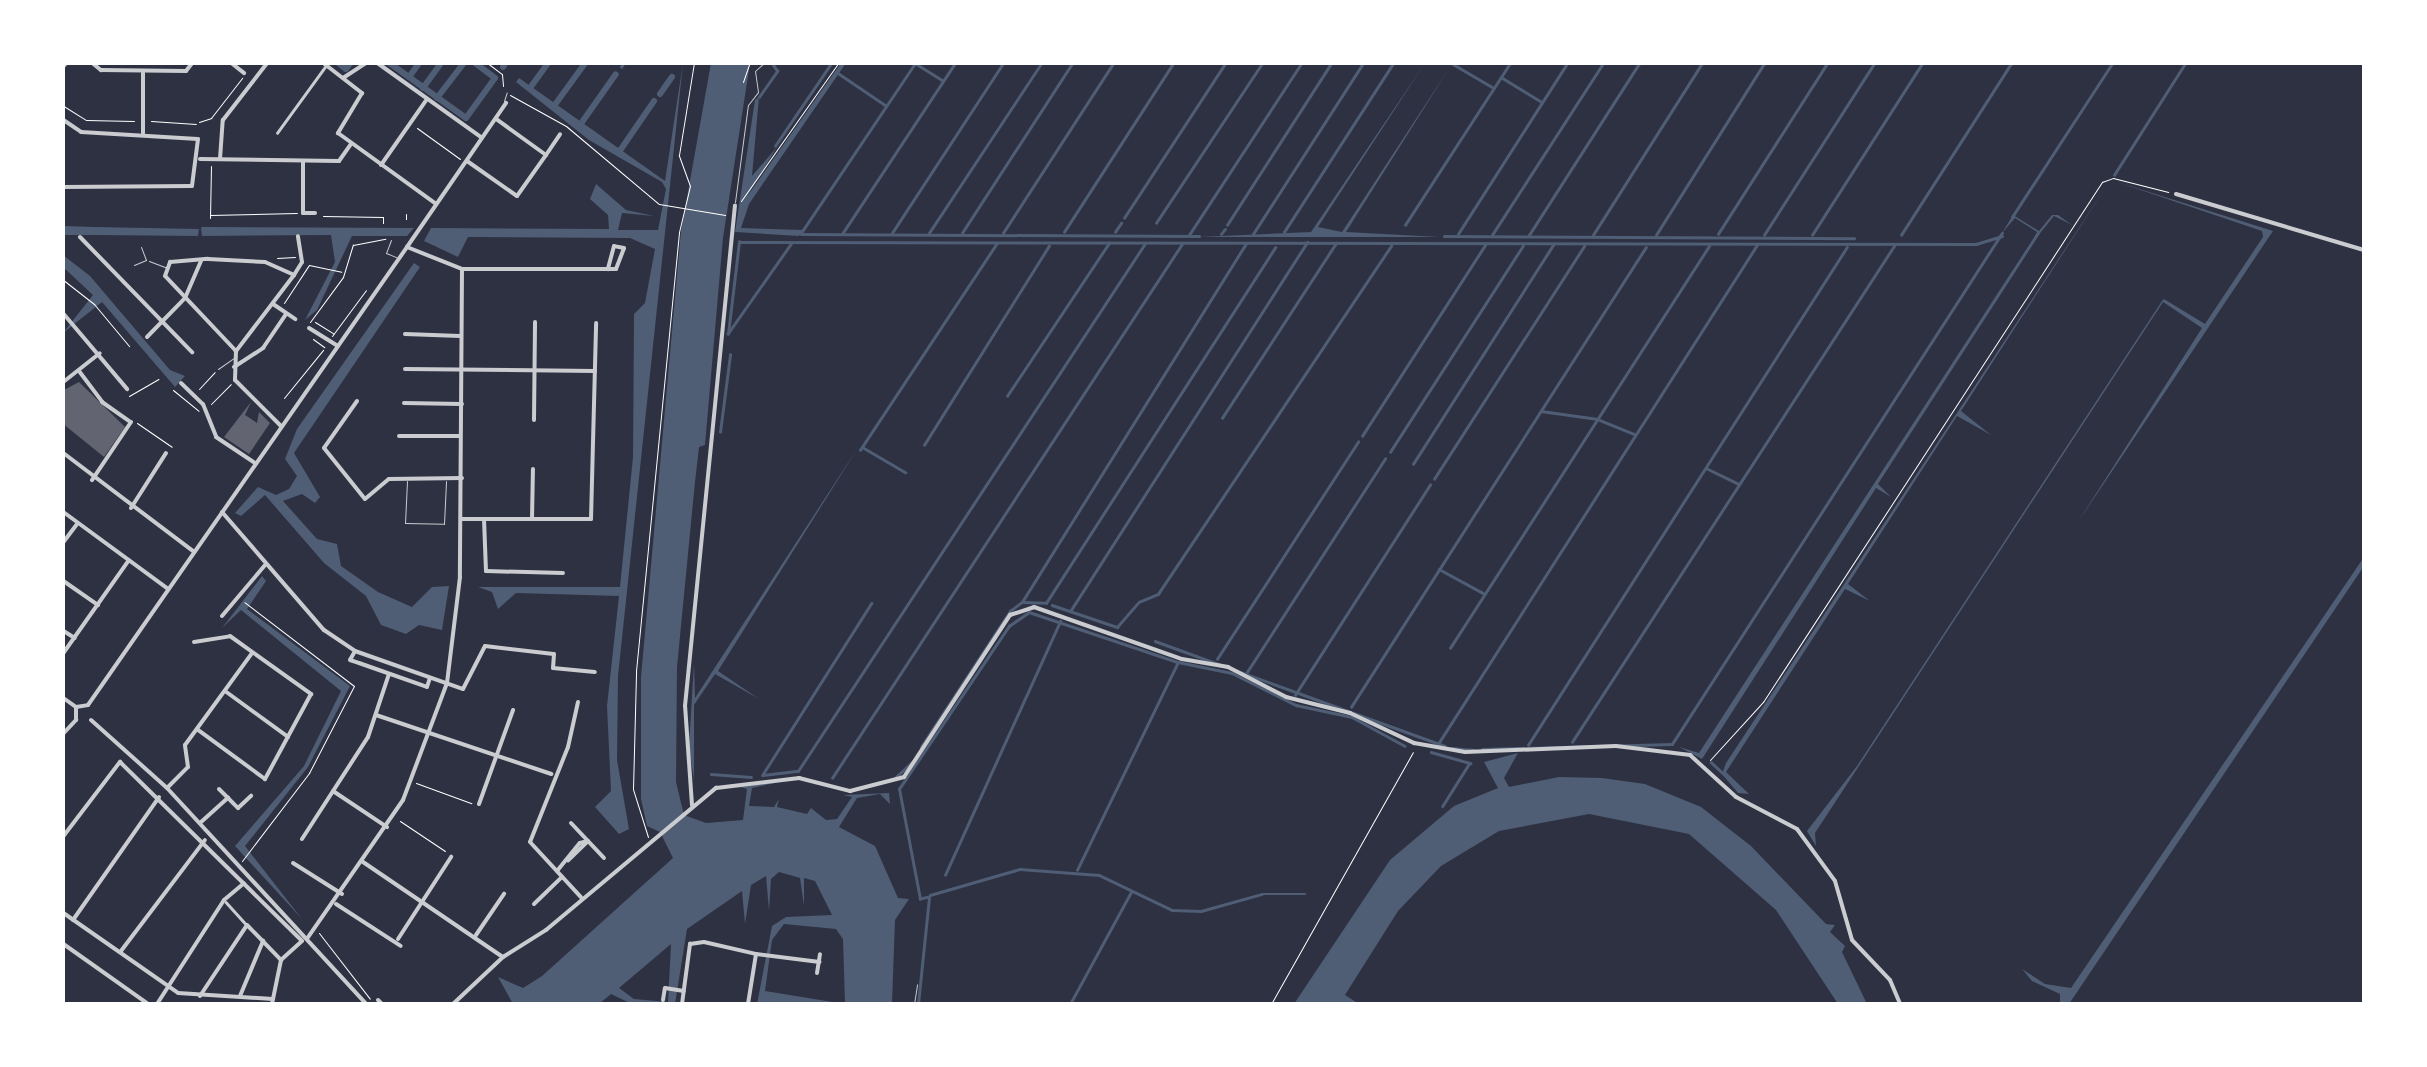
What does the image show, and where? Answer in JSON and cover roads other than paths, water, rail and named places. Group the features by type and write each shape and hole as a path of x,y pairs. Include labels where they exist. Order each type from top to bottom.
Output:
{"street":[{"path":"92,62 101,70 186,72 193,62"},
{"path":"230,62 244,72"},
{"path":"220,159 223,120 268,62"},
{"path":"343,78 368,62"},
{"path":"376,62 482,138"},
{"path":"277,133 324,64 362,95 338,128 351,144 436,204"},
{"path":"143,133 144,71"},
{"path":"381,164 427,99"},
{"path":"366,1004 167,788 91,720 88,704 506,103"},
{"path":"62,119 81,132 196,134 198,159 192,186 62,187"},
{"path":"496,119 546,154"},
{"path":"466,162 517,196 560,134"},
{"path":"198,159 339,161 351,144"},
{"path":"303,161 303,213 316,213"},
{"path":"2176,194 2364,250"},
{"path":"692,805 686,694 734,205"},
{"path":"281,426 235,380 234,358 301,266 298,236"},
{"path":"80,238 192,352"},
{"path":"406,247 462,270 608,269 618,268 624,248 614,246 608,269"},
{"path":"147,338 186,298 201,261"},
{"path":"236,351 165,276 170,262 264,262 294,275"},
{"path":"308,937 336,904 413,782 447,684 461,519 462,270"},
{"path":"273,304 338,346"},
{"path":"62,312 127,389"},
{"path":"234,368 262,348 286,314"},
{"path":"534,420 535,322"},
{"path":"461,519 591,519 596,322"},
{"path":"405,334 463,336"},
{"path":"62,383 100,353"},
{"path":"405,369 595,371"},
{"path":"79,370 102,402 131,422 92,480"},
{"path":"181,383 193,395 216,436 255,463"},
{"path":"358,401 324,448 365,499 389,479 462,478"},
{"path":"404,403 462,404"},
{"path":"399,436 462,436"},
{"path":"62,452 92,480 193,551"},
{"path":"131,508 166,453"},
{"path":"532,519 533,469"},
{"path":"62,511 168,589"},
{"path":"222,512 324,630 355,651 463,689 484,646 554,654 553,668 594,672"},
{"path":"484,518 486,571 563,574"},
{"path":"62,544 78,522"},
{"path":"62,655 129,560"},
{"path":"222,616 266,564"},
{"path":"62,580 98,605"},
{"path":"454,1004 503,957 526,946 649,840 725,784 799,778 850,791 898,780 1010,615 1026,607 1182,658 1228,667 1286,696 1350,713 1414,744 1465,752 1666,749 1704,764 1736,796 1782,816 1806,840 1835,880 1852,940 1890,980 1900,1004"},
{"path":"62,630 75,638"},
{"path":"194,642 230,636 311,694 264,779 196,729"},
{"path":"355,651 350,660 427,687 430,678"},
{"path":"167,788 188,768 185,745 252,653"},
{"path":"302,839 376,715 390,674"},
{"path":"225,691 288,737"},
{"path":"62,697 76,706 88,704"},
{"path":"578,702 568,747 553,775 530,842 581,897"},
{"path":"62,735 76,720 76,706"},
{"path":"479,805 512,710"},
{"path":"376,715 553,775"},
{"path":"76,720 91,720"},
{"path":"62,838 120,762 205,840 302,941 282,960 273,1002 200,996 165,986 62,912"},
{"path":"219,788 238,808 252,796"},
{"path":"333,791 386,827"},
{"path":"73,920 159,797"},
{"path":"200,823 228,798"},
{"path":"571,823 604,858"},
{"path":"120,953 205,840"},
{"path":"557,871 588,842"},
{"path":"398,939 452,856"},
{"path":"293,862 342,894"},
{"path":"363,862 476,935 503,957"},
{"path":"534,904 562,877"},
{"path":"158,1004 165,986 224,900 245,881"},
{"path":"476,935 504,894"},
{"path":"224,900 282,960"},
{"path":"336,904 401,946"},
{"path":"200,996 247,924"},
{"path":"240,998 263,941"},
{"path":"682,1004 690,944 719,942 756,954 819,962"},
{"path":"62,943 145,1004"},
{"path":"748,1004 756,954"},
{"path":"818,973 820,954"},
{"path":"663,1000 667,988 682,990"}],"lane":[{"path":"734,205 748,105 758,92 753,81 766,62"},
{"path":"506,103 502,100 507,92"},
{"path":"391,240 386,252 398,259"},
{"path":"141,248 146,260"},
{"path":"134,265 146,260 168,268"},
{"path":"218,369 234,358"},
{"path":"407,476 405,522 444,524 446,478"},
{"path":"914,1004 918,984"}],"water":[{"path":"683,63 618,676 617,760 629,829 619,834 595,807 611,791 607,706 619,596 516,593 498,609 492,592 478,587 620,587 633,457 634,314 645,303 655,249 630,238 468,237 458,257 424,241 431,228 609,229 608,215 590,199 596,184 626,210 654,216 622,213 618,230 658,230 666,189 662,182 589,140 516,82 519,78 665,181"},
{"path":"711,63 750,63 723,238 705,445 699,447 695,482 677,667 676,782 684,815 706,823 743,820 747,789 740,787 779,782 752,788 749,806 774,807 779,799 777,807 807,814 811,808 826,820 837,819 852,797 843,795 889,793 890,804 880,794 857,798 839,827 875,846 898,898 909,899 895,920 892,1004 845,1004 757,1004 772,926 786,917 832,915 815,881 804,878 804,906 800,878 779,872 771,879 769,911 766,876 751,885 745,924 742,891 687,929 675,1004 632,1004 611,994 599,1004 513,1004 498,977 523,988 542,976 673,858 660,832 647,826 641,799 641,677 681,231","holes":["784,924 836,929 843,939 845,1004 765,991 772,940","671,944 668,1002 634,999 619,988"]},
{"path":"841,63 846,63 749,204 741,228 803,230 799,236 735,232 755,100 759,97 752,176 777,147 746,198"},
{"path":"1425,63 1318,227 1342,232 1450,67 1346,232 1440,237 1198,237 1311,232"},
{"path":"2117,182 2273,231 2076,525 2202,328 2163,302 1815,833 1816,846 1807,831 1857,766 2162,301 2205,324 2263,237 2262,231"},
{"path":"2108,184 1961,411 1991,435 1957,416 1848,584 1870,601 1845,589 1726,772 1749,794 1738,793 1722,774 1726,763"},
{"path":"2013,215 2039,231 2052,215 2058,215 2072,225 2054,216 2041,232 1878,484 1891,497 1876,488 1702,759 1679,747 1699,753 2033,239 2037,232 2015,218 2002,233"},
{"path":"63,226 199,229 198,236 63,235"},
{"path":"201,228 414,228 407,236 352,236 317,310 305,320 335,262 331,235 202,236"},
{"path":"63,255 90,276 170,370 185,376 175,387 102,302 63,333 93,295 63,267"},
{"path":"414,263 420,267 294,453 320,497 315,503 302,494 283,501 317,539 337,544 341,566 378,592 412,607 432,587 449,586 442,630 419,625 406,634 381,625 366,596 324,563 265,495 241,516 235,513 258,487 276,495 289,489 297,476 285,459 297,429"},
{"path":"859,446 718,671 759,699 715,674 694,705 694,780 689,746 694,663 695,698"},
{"path":"2364,557 2364,566 2069,1004 2060,1004 2060,994 2032,981 2022,969 2045,984 2071,988"},
{"path":"262,576 266,581 247,609 350,686 308,767 245,846 302,919 235,846 304,766 341,691 241,610 222,628"},
{"path":"1518,753 1504,778 1509,787 1559,777 1602,778 1645,784 1701,807 1751,846 1826,924 1835,925 1830,932 1845,946 1842,952 1867,1004 1838,1004 1776,910 1689,834 1589,814 1499,831 1441,866 1398,911 1345,995 1359,1004 1294,1004 1390,860 1454,806 1498,788 1484,762"}],"waterway":[{"path":"337,62 346,69 351,62"},
{"path":"388,62 466,118 495,78 474,62"},
{"path":"409,77 420,62"},
{"path":"423,88 442,62"},
{"path":"503,67 506,62"},
{"path":"530,88 549,62"},
{"path":"554,106 586,62"},
{"path":"621,67 624,62"},
{"path":"759,97 777,71 771,62"},
{"path":"775,146 832,62"},
{"path":"801,233 916,62"},
{"path":"842,234 956,62"},
{"path":"892,233 1004,62"},
{"path":"929,233 1042,62"},
{"path":"962,233 1073,62"},
{"path":"1003,233 1114,62"},
{"path":"1064,232 1174,62"},
{"path":"1124,218 1226,62"},
{"path":"1156,223 1263,62"},
{"path":"1189,235 1302,62"},
{"path":"1227,225 1332,62"},
{"path":"1253,234 1364,62"},
{"path":"1284,232 1394,62"},
{"path":"1405,225 1511,62"},
{"path":"1458,234 1568,62"},
{"path":"1492,235 1604,62"},
{"path":"1529,235 1640,62"},
{"path":"1593,235 1703,62"},
{"path":"1656,235 1765,62"},
{"path":"1718,234 1828,62"},
{"path":"1764,235 1875,62"},
{"path":"1812,235 1923,62"},
{"path":"1901,235 2012,62"},
{"path":"2012,217 2113,62"},
{"path":"2114,175 2186,62"},
{"path":"915,63 942,80"},
{"path":"437,98 463,64"},
{"path":"1453,64 1492,87"},
{"path":"838,73 885,105"},
{"path":"580,125 616,74"},
{"path":"660,94 672,77"},
{"path":"1501,77 1540,101"},
{"path":"619,152 654,101"},
{"path":"1115,232 1121,223"},
{"path":"1221,234 1225,229"},
{"path":"1482,749 1672,744 2002,233"},
{"path":"801,234 1199,236"},
{"path":"1444,236 1854,238"},
{"path":"792,243 728,334 739,242 1976,244 2002,236"},
{"path":"1071,610 1307,242"},
{"path":"860,450 997,243"},
{"path":"1007,396 1109,243"},
{"path":"1222,418 1336,243"},
{"path":"832,778 1182,244"},
{"path":"1022,602 1246,244"},
{"path":"872,603 763,775 798,771 1144,245"},
{"path":"1362,436 1485,245"},
{"path":"1413,464 1553,245"},
{"path":"1438,744 1757,245"},
{"path":"924,445 1049,246"},
{"path":"1052,605 1117,627 1139,602 1158,594 1391,246"},
{"path":"1390,452 1523,246"},
{"path":"1434,479 1584,246"},
{"path":"1450,648 1709,246"},
{"path":"1572,742 1894,246"},
{"path":"1046,603 1275,247"},
{"path":"1351,707 1646,247"},
{"path":"1528,745 1847,247"},
{"path":"720,432 730,355"},
{"path":"1541,411 1597,419 1634,434"},
{"path":"1217,659 1358,442"},
{"path":"864,448 905,472"},
{"path":"1247,672 1385,459"},
{"path":"1706,468 1739,484"},
{"path":"1295,695 1430,485"},
{"path":"1439,569 1483,593"},
{"path":"921,747 1010,611 1022,602 1046,603"},
{"path":"929,897 920,899 899,789 1009,626 1029,612 1178,662 1232,673 1296,705 1352,717 1405,746"},
{"path":"945,875 1060,621"},
{"path":"1155,641 1445,746"},
{"path":"1077,870 1178,662"},
{"path":"1452,748 1474,750"},
{"path":"1431,752 1470,763 1443,806"},
{"path":"896,777 912,762"},
{"path":"1711,762 1724,774"},
{"path":"711,774 751,777"},
{"path":"930,895 1020,869 1099,875 1172,910 1201,911 1262,894 1305,894"},
{"path":"1070,1004 1131,892"},
{"path":"918,1004 929,898"}]}
